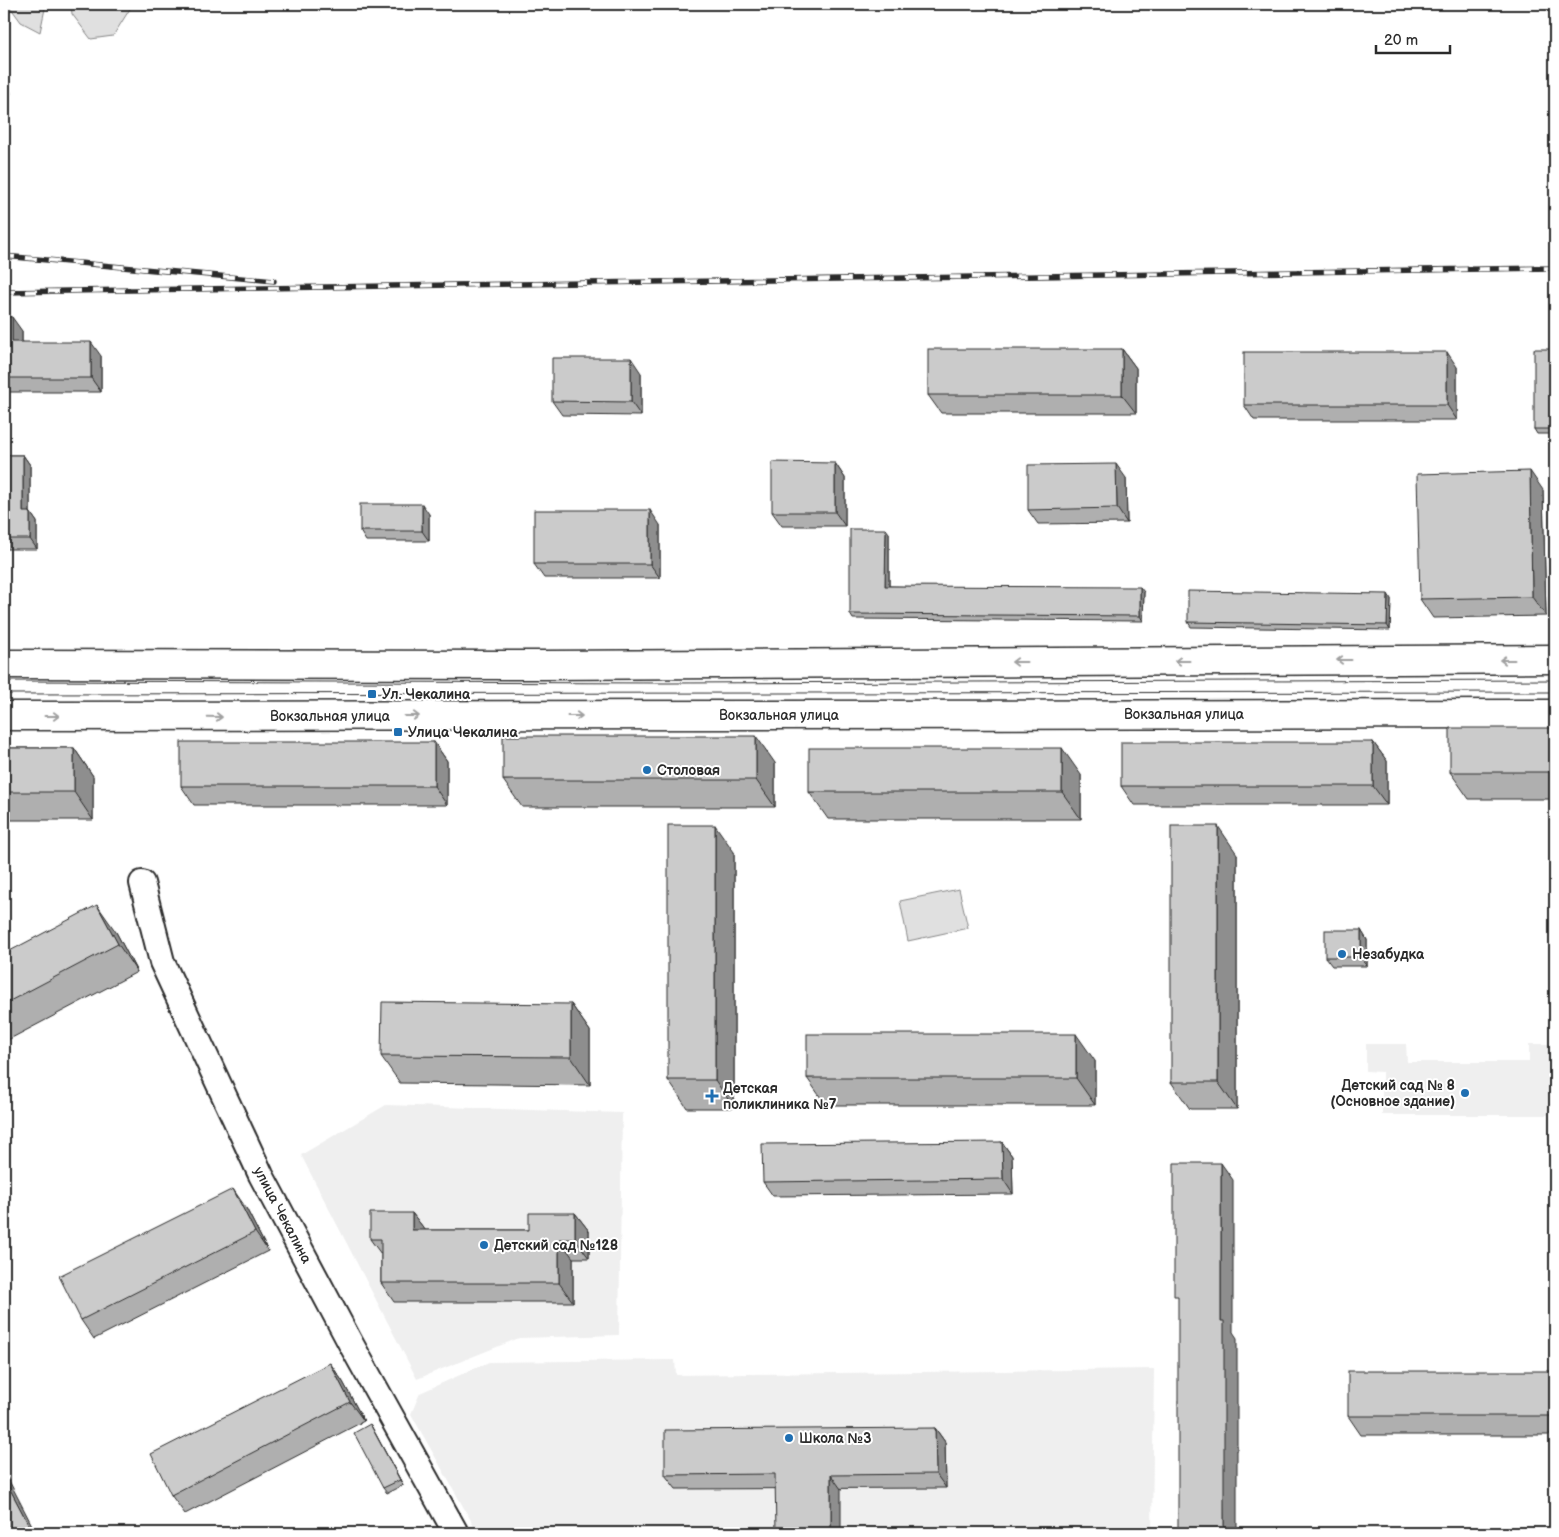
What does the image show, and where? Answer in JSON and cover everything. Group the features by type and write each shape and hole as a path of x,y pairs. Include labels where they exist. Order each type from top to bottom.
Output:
{"main road":[{"path":"4,664 543,665 1555,659"},
{"name":"Вокзальная улица","path":"4,716 1555,714"}],"street":[{"name":"улица Чекалина","path":"142,883 162,962 262,1176 351,1344 456,1533"}],"shaded area":[{"path":"8,4 46,4 40,32 21,22"},
{"path":"71,4 133,4 113,36 91,39 72,14"},
{"path":"4,40 11,94 4,102"},
{"path":"959,889 968,928 908,941 900,901"},
{"name":"Детский сад № 8 (Основное здание)","path":"1366,1044 1406,1044 1407,1062 1529,1062 1529,1044 1555,1044 1555,1071 1548,1071 1548,1115 1382,1115 1382,1072 1366,1071"},
{"name":"Детский сад №128","path":"386,1105 622,1113 619,1335 519,1338 417,1379 301,1155"},
{"name":"Школа №3","path":"675,1360 676,1375 1154,1369 1152,1533 478,1533 411,1414 420,1393 489,1362"}],"building":[{"path":"4,317 12,317 12,342 91,342 91,378 4,378"},
{"path":"928,349 1122,349 1122,395 928,395"},
{"path":"1534,349 1555,349 1555,429 1534,429"},
{"path":"1244,352 1447,352 1447,405 1244,405"},
{"path":"552,358 631,358 631,402 552,401"},
{"path":"4,455 23,455 23,512 30,512 30,539 4,539"},
{"path":"772,462 835,463 835,512 772,512"},
{"path":"1116,464 1117,508 1028,510 1028,465"},
{"path":"1530,471 1532,597 1420,599 1417,474"},
{"path":"360,504 422,504 422,531 360,531"},
{"path":"534,510 650,510 650,564 534,564"},
{"path":"850,529 886,529 885,586 1140,587 1140,616 850,614"},
{"path":"1188,591 1388,594 1387,625 1188,622"},
{"path":"1450,728 1555,728 1555,772 1450,772"},
{"path":"503,736 756,736 756,780 503,780"},
{"path":"181,742 434,742 434,786 181,786"},
{"path":"1121,742 1373,742 1373,786 1121,786"},
{"path":"4,748 74,748 74,792 4,792"},
{"path":"809,748 1062,748 1062,792 809,792"},
{"path":"668,825 715,825 715,1080 668,1080"},
{"path":"1171,826 1218,826 1218,1082 1171,1082"},
{"path":"97,905 118,944 4,1004 4,954"},
{"path":"1325,930 1361,930 1361,957 1325,957"},
{"path":"382,1002 571,1004 571,1057 381,1056"},
{"path":"807,1034 1076,1034 1076,1078 807,1078"},
{"path":"1002,1142 1003,1179 763,1182 762,1144"},
{"path":"1174,1163 1221,1163 1221,1321 1224,1321 1224,1533 1178,1533 1178,1296 1174,1296"},
{"path":"233,1189 255,1232 81,1320 59,1276"},
{"path":"370,1213 412,1213 412,1230 529,1230 529,1213 575,1213 575,1239 559,1239 559,1283 381,1283 381,1239 370,1239"},
{"path":"330,1363 350,1402 171,1495 151,1454"},
{"path":"1348,1371 1555,1371 1555,1416 1348,1416"},
{"path":"370,1424 400,1480 383,1488 354,1433"},
{"name":"Школа №3","path":"935,1428 936,1474 831,1475 831,1533 776,1533 775,1474 665,1475 665,1430"},
{"path":"4,1478 33,1533 4,1533"},
{"path":"1362,1530 1382,1530 1382,1533 1362,1533"}],"tram line":[{"path":"4,681 668,683 1555,680"},
{"path":"4,694 1555,692"}],"railway":[{"path":"4,256 274,281"},
{"path":"4,292 1555,268"}],"place":[{"name":"Ул. Чекалина","path":"372,694"},
{"name":"Улица Чекалина","path":"398,732"},
{"name":"Столовая","path":"647,770"},
{"name":"Незабудка","path":"1342,954"},
{"name":"Детский сад № 8 (Основное здание)","path":"1465,1093"},
{"name":"Детская поликлиника №7","path":"712,1096"},
{"name":"Детский сад №128","path":"484,1245"},
{"name":"Школа №3","path":"789,1438"}]}
